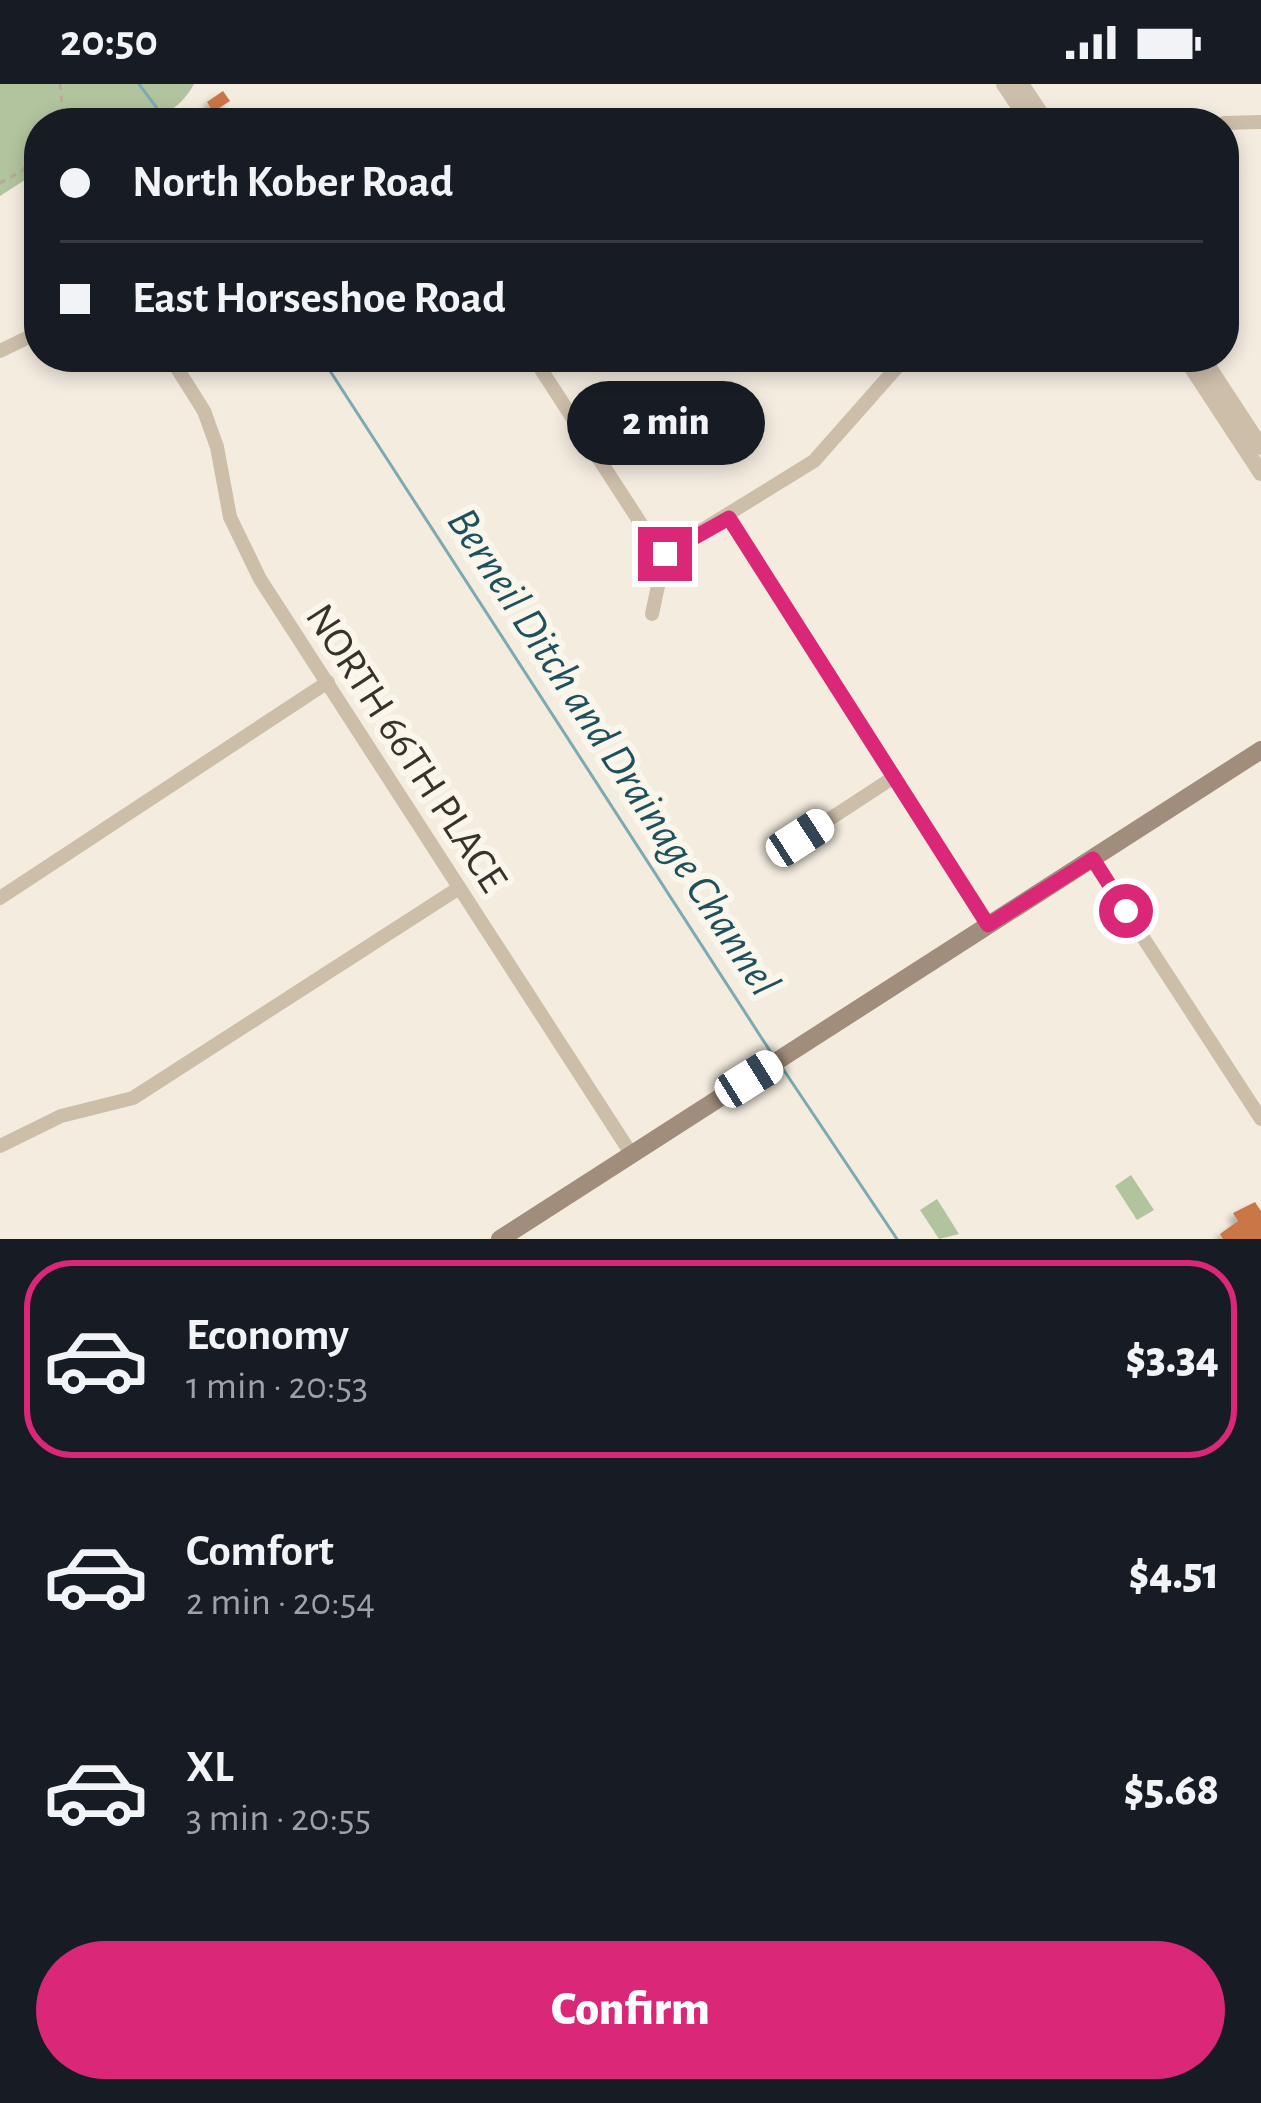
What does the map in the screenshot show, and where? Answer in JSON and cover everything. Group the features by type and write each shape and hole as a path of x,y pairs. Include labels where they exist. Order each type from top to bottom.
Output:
{"main road":[{"path":"500,1239 1261,750"}],"street":[{"name":"NORTH 66TH PLACE","path":"179,372 204,411 218,447 230,517 260,579 632,1154"},
{"path":"543,372 665,554"},
{"path":"652,614 665,554 814,461 894,372"},
{"path":"1198,372 1261,447"},
{"path":"1209,372 1261,473"},
{"path":"729,518 988,925"},
{"path":"0,898 328,682"},
{"path":"790,845 894,777"},
{"path":"1093,859 1261,1119"},
{"path":"0,1146 61,1116 133,1098 459,887"}],"green space":[{"path":"0,84 194,84 173,108 24,108 24,181 0,196"},
{"path":"1131,1175 1154,1210 1137,1220 1115,1186"},
{"path":"937,1199 959,1234 939,1239 920,1210"}],"building":[{"path":"223,91 230,101 219,108 211,108 207,102"},
{"path":"1255,1202 1261,1211 1261,1239 1223,1239 1220,1234 1238,1221 1233,1213"}],"waterway":[{"name":"Berneil Ditch and Drainage Channel","path":"139,84 157,108"},
{"name":"Berneil Ditch and Drainage Channel","path":"331,372 772,1054"},
{"name":"Berneil Ditch and Drainage Channel","path":"781,1066 897,1239"}],"route":[{"path":"665,554 729,518 988,925 1093,859 1126,911"}]}
